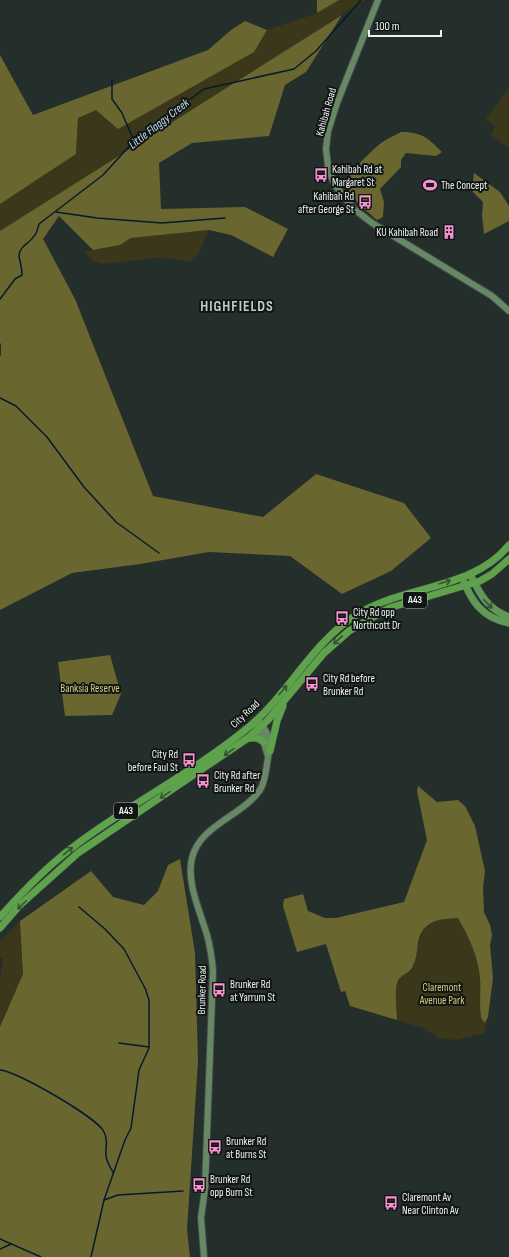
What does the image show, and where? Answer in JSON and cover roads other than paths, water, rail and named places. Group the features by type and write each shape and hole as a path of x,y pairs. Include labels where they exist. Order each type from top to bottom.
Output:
{"highway":[{"name":"City Road","path":"0,917 38,876 77,844 195,766 255,721 333,633 357,615 401,595 462,577 486,567 497,559 509,545"},
{"name":"City Road","path":"0,928 20,905 78,853 248,738 261,727 329,649 349,631 367,619 389,608 475,583 492,574 509,559"},
{"path":"269,754 277,721 288,696"},
{"path":"248,738 257,738 264,742"}],"main road":[{"name":"Kahibah Road","path":"378,0 337,103 328,131 326,149 328,166 334,184 361,215 492,296 509,311"},
{"path":"470,574 486,604 500,614 509,617"},
{"path":"462,577 473,602 482,612 500,622 509,623"},
{"path":"255,721 261,727"},
{"name":"Brunker Road","path":"261,727 264,742 269,754"},
{"name":"Brunker Road","path":"204,1257 201,1218 205,1188 213,970 208,936 190,876 190,865 192,856 200,841 213,829 248,803 261,788 266,774 269,754 269,735 261,727"}],"waterway":[{"name":"Little Flaggy Creek","path":"0,299 15,279 22,275 19,253 35,235 39,224 103,175 134,141 204,89 294,69 316,51 361,0"},
{"path":"112,79 112,99 122,113 134,141"},
{"path":"56,212 97,218 162,223 225,218"},
{"name":"Little Flaggy Creek","path":"0,344 0,355"},
{"path":"0,398 16,406 47,437 84,487 116,522 159,553"},
{"path":"79,907 105,929 124,949 146,990"},
{"path":"91,1257 104,1200 125,1140 131,1128 139,1070 149,1048 149,1000 146,991"},
{"path":"119,1043 149,1047"},
{"path":"0,1070 9,1072 38,1086 72,1106 98,1125 104,1132 107,1141 106,1157 113,1172"},
{"path":"104,1200 118,1195 183,1191"},
{"path":"0,1239 41,1257"},
{"path":"0,1249 11,1244"}],"place":[{"name":"Kahibah Rd at Margaret St","path":"321,175"},
{"name":"The Concept","path":"430,185"},
{"name":"Kahibah Rd after George St","path":"365,202"},
{"name":"KU Kahibah Road","path":"449,232"},
{"name":"City Rd opp Northcott Dr","path":"342,618"},
{"name":"City Rd before Brunker Rd","path":"312,684"},
{"name":"City Rd before Faul St","path":"189,760"},
{"name":"City Rd after Brunker Rd","path":"203,781"},
{"name":"Brunker Rd at Yarrum St","path":"219,990"},
{"name":"Brunker Rd at Burns St","path":"215,1147"},
{"name":"Brunker Rd opp Burn St","path":"199,1185"},
{"name":"Claremont Av Near Clinton Av","path":"391,1203"}],"district":[{"name":"HIGHFIELDS","path":"237,306"}],"park label":[{"name":"Banksia Reserve","path":"90,688"},
{"name":"Claremont Avenue Park","path":"442,993"}]}
